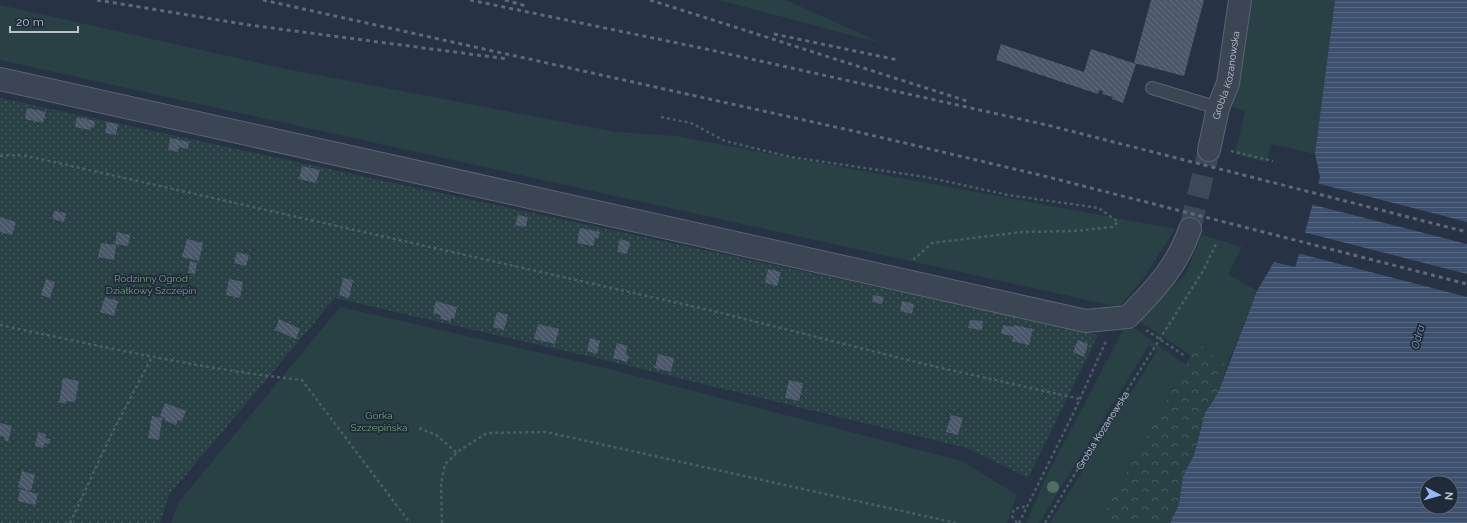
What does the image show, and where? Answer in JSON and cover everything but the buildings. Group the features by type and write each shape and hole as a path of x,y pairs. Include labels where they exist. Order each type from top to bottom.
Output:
{"street":[{"name":"Grobla Kozanowska","path":"1209,150 1218,108 1228,83 1240,0"},
{"path":"0,79 1086,321 1128,317 1162,282 1184,246 1190,229"}],"lane":[{"path":"1152,88 1218,108"}],"path":[{"path":"661,117 691,123 725,141 740,145 792,156 926,177 1008,195 1099,208 1118,222 1112,227 1074,231 1022,232 932,243 909,264 899,280"},
{"path":"1234,152 1273,162"},
{"path":"0,156 27,156 709,310 928,365 1080,399"},
{"name":"Grobla Kozanowska","path":"1045,523 1093,444 1203,271 1217,242"},
{"path":"1027,506 1014,509 1012,516 1018,523 1027,506 1080,399 1116,318"},
{"path":"0,325 152,357 251,374 302,380 410,523"},
{"path":"1160,339 1185,356"},
{"path":"70,523 111,435 152,357"},
{"path":"419,428 436,435 457,453"},
{"path":"442,523 441,484 446,464 457,453 487,433 546,432 956,523"}],"green space":[{"path":"719,0 786,0 881,43"},
{"path":"1247,0 1335,0 1315,154 1271,144 1266,162 1235,154 1245,111 1230,106"},
{"path":"0,5 286,69 616,132 675,136 1175,229 1143,279 1119,307 0,60"},
{"name":"Rodzinny Ogród Działkowy Szczepin","path":"0,98 1098,335 1028,478 967,448 605,360 335,298 169,495 160,523 0,523"},
{"path":"1202,235 1242,247 1228,274 1257,291 1227,366 1198,343 1192,356 1139,321 1185,275"},
{"name":"Górka Szczepińska","path":"340,307 597,366 962,461 1017,495 1007,523 171,523 178,503"},
{"path":"1127,323 1186,365 1099,523 1050,523 1157,351 1149,345 1039,523 1026,523 1047,475"},
{"path":"1198,343 1227,366 1218,393 1205,413 1194,455 1183,476 1179,504 1170,523 1099,523"}],"water":[{"name":"Odra","path":"1335,0 1467,0 1467,523 1170,523 1179,504 1183,476 1194,455 1205,413 1218,393 1257,291 1274,262 1295,267 1320,177 1315,154"}],"pier":[{"path":"1316,183 1467,222 1467,244 1310,204"},
{"path":"1303,232 1467,274 1467,297 1297,253"}],"tunnel":[{"path":"1190,229 1209,150"}],"railway":[{"path":"97,0 249,25 508,59"},
{"path":"263,0 858,132 1048,177 1467,284"},
{"path":"470,0 706,49 1047,125 1467,232"},
{"path":"505,0 526,6"},
{"path":"650,0 970,102"},
{"path":"774,34 898,60"}]}
